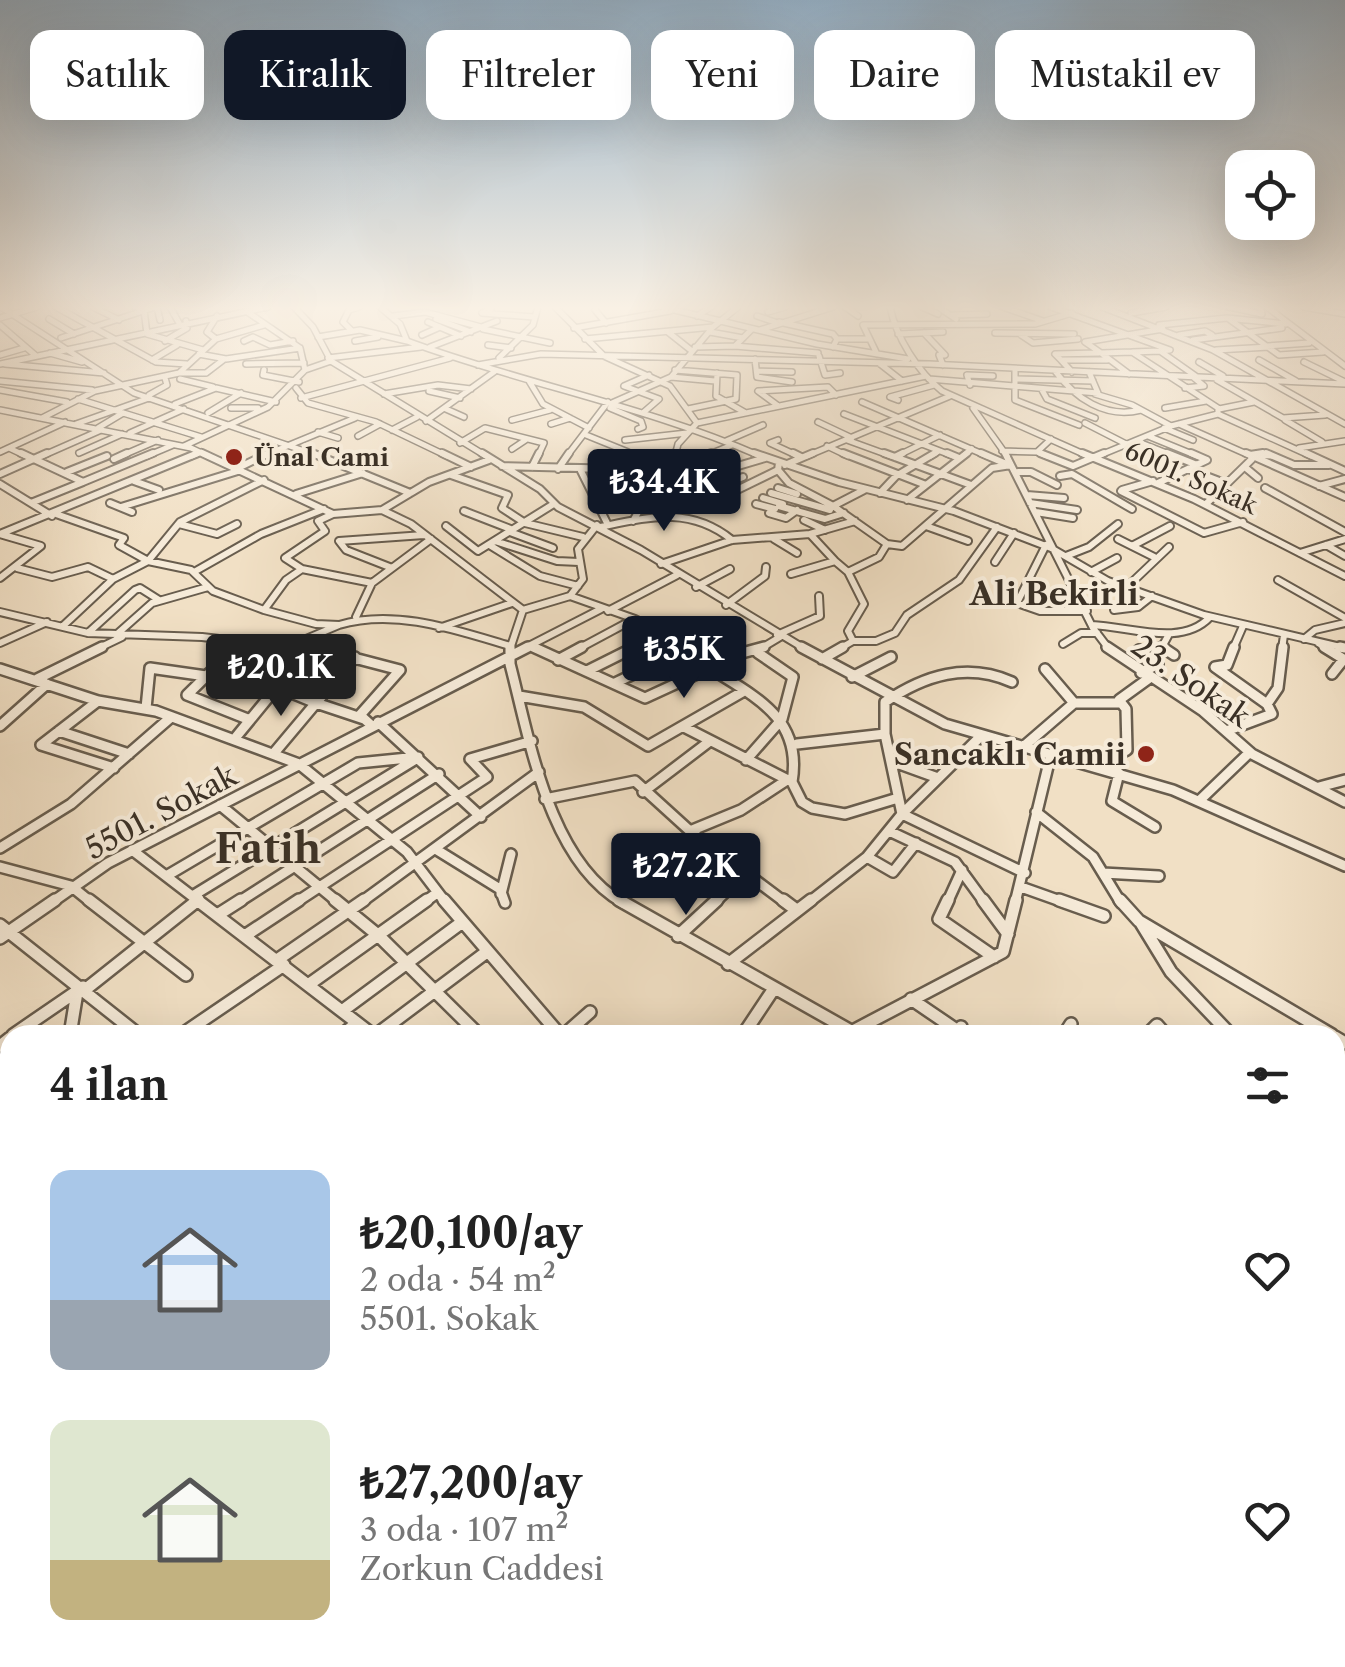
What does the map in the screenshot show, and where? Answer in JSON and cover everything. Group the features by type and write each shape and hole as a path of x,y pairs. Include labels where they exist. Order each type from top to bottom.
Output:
{"street":[{"path":"42,385 95,390"},
{"path":"42,419 75,398 126,385 184,409 234,422"},
{"path":"76,424 151,396 167,385"},
{"path":"204,385 276,402"},
{"path":"32,502 201,437 276,402 297,385 300,399"},
{"path":"300,399 353,385"},
{"path":"369,385 540,489 552,504 602,526 726,606 890,698 945,724 1200,800 1257,824 1297,848 1345,866"},
{"path":"392,430 446,410 477,385"},
{"path":"530,385 531,393 550,410 628,452"},
{"path":"542,385 696,425 781,466 947,509 1046,545 1092,572 1210,617 1345,648"},
{"path":"627,385 660,400 644,412"},
{"path":"558,469 607,404 655,385"},
{"path":"667,385 696,425"},
{"path":"715,385 716,396 744,412"},
{"path":"688,409 737,398 739,385"},
{"path":"777,405 758,391 827,385 836,394"},
{"path":"861,385 866,388"},
{"path":"638,472 673,455 686,433 696,425 882,385"},
{"path":"970,385 1098,393 1094,385"},
{"path":"1018,385 1015,400 1128,445"},
{"path":"1066,385 1074,397 1114,412 1142,410"},
{"path":"1177,385 1219,411 1345,475"},
{"path":"1182,388 1203,385"},
{"path":"1226,385 1322,442"},
{"path":"1281,385 1345,424"},
{"path":"898,400 890,397 934,386"},
{"name":"6001. Sokak","path":"934,386 973,408 1206,504 1345,576"},
{"path":"175,404 216,388"},
{"path":"384,394 429,388 472,389"},
{"path":"429,388 460,398"},
{"path":"1042,390 1048,399 1095,418 1060,442"},
{"path":"1,391 67,402"},
{"path":"1091,392 1142,410 1192,440"},
{"path":"208,413 240,393"},
{"path":"151,396 295,444 412,492"},
{"path":"673,455 680,466 697,478 733,492 826,446 880,428 950,396"},
{"path":"825,397 842,404"},
{"path":"75,398 201,437"},
{"path":"300,399 380,424 471,467"},
{"path":"1164,408 1206,401"},
{"path":"862,402 1008,464 1018,472 1031,472 1057,485"},
{"path":"1060,476 1168,427 1254,402"},
{"path":"607,404 641,421 643,427 638,429"},
{"path":"231,408 263,409"},
{"path":"973,408 1008,464"},
{"path":"79,454 184,409"},
{"path":"446,410 464,417"},
{"path":"512,420 550,410"},
{"path":"0,412 180,445 296,494 333,514"},
{"path":"0,474 100,428 123,412"},
{"path":"844,414 959,458"},
{"path":"1282,418 1328,414"},
{"path":"121,508 240,469 315,431 356,418"},
{"path":"551,424 570,418"},
{"path":"3,450 65,422"},
{"path":"818,422 849,439 971,485"},
{"path":"358,436 380,424"},
{"path":"1179,424 1345,497"},
{"path":"634,521 648,493 680,466 763,425"},
{"path":"460,443 485,428 544,444 532,467"},
{"path":"315,431 338,438"},
{"path":"625,440 686,433"},
{"path":"895,457 940,435"},
{"path":"1110,495 1156,482 1206,460 1148,436"},
{"path":"512,449 527,439"},
{"path":"1037,452 1051,439"},
{"path":"67,472 159,440"},
{"path":"778,440 770,443 802,457"},
{"path":"1206,504 1246,468 1251,457 1345,440"},
{"path":"1136,441 1197,465"},
{"path":"295,444 412,492"},
{"path":"826,446 926,485"},
{"path":"88,449 127,464"},
{"path":"906,500 972,449"},
{"path":"3,450 36,457 83,482"},
{"path":"880,493 896,476 939,450"},
{"path":"1002,451 1037,452 1132,509"},
{"path":"0,534 202,452"},
{"path":"1265,453 1294,466 1331,465"},
{"path":"697,478 765,458"},
{"path":"372,583 302,569 285,558 320,537 325,531 318,520 333,514 382,510 412,492 489,460"},
{"path":"779,506 771,493 797,494 838,510 887,544 902,546 971,485 1008,464"},
{"path":"499,466 638,472 664,478"},
{"path":"781,466 789,483 806,502 838,510"},
{"path":"1246,468 1258,478"},
{"path":"1187,469 1227,484"},
{"path":"581,470 585,491 599,504 602,526"},
{"name":"23. Sokak","path":"1018,472 1028,499 1062,554 1094,629 1113,655 1229,730 1250,752 1345,802"},
{"path":"296,494 363,473"},
{"path":"451,475 508,495 502,508 525,523 583,538"},
{"path":"1316,486 1345,475"},
{"path":"715,488 743,477"},
{"path":"63,626 113,580 148,561 179,524 264,480"},
{"path":"134,481 160,490"},
{"path":"0,484 54,515 124,538 119,545 148,561 194,572 208,588 264,610 316,624 339,624"},
{"path":"1265,488 1345,535"},
{"path":"0,495 14,490"},
{"path":"826,519 866,490"},
{"path":"1121,490 1204,533 1243,522"},
{"path":"797,494 770,515 826,519 837,527"},
{"path":"1028,499 1064,498"},
{"path":"1028,499 1075,514 1036,512"},
{"path":"110,502 132,512"},
{"path":"786,518 806,502"},
{"path":"446,526 473,550 493,543 552,504"},
{"path":"756,504 796,510 824,530"},
{"path":"194,572 261,534 324,509"},
{"path":"382,510 428,536 522,610"},
{"path":"464,512 553,548"},
{"path":"522,610 570,596 583,579 578,562 583,538 602,526 696,516 710,520 732,540"},
{"path":"661,564 732,540 810,534 855,521"},
{"path":"179,524 217,534 237,524"},
{"path":"1062,554 1089,546 1118,524"},
{"path":"926,526 968,541"},
{"path":"1132,546 1170,526"},
{"path":"822,659 852,641 892,635 908,615 959,580 997,527"},
{"path":"0,534 41,546 18,568 1,576"},
{"path":"810,534 848,572"},
{"path":"996,562 1014,534"},
{"path":"1299,553 1345,535"},
{"path":"356,617 372,583 428,536"},
{"path":"392,568 346,550 339,541 428,536"},
{"path":"774,539 797,554"},
{"path":"1118,539 1154,557"},
{"path":"493,543 557,562 578,562"},
{"path":"493,543 540,576 578,586"},
{"path":"852,641 848,631 866,603 846,578 848,572 878,557 887,544"},
{"path":"1326,544 1345,556"},
{"path":"1046,545 1017,602 1040,611 1087,611"},
{"path":"1127,587 1154,557 1169,547"},
{"path":"1092,572 1117,558"},
{"path":"791,574 834,561"},
{"path":"18,568 52,577 88,567 113,580"},
{"path":"264,610 286,580 302,569"},
{"path":"696,587 730,569"},
{"path":"726,606 766,572"},
{"name":"5501. Sokak","path":"0,938 6,927 132,850 510,651 531,646 676,575"},
{"path":"1278,580 1345,620"},
{"path":"88,633 134,590 140,588 160,600"},
{"path":"0,726 42,681 119,636 141,610 160,600 182,598 208,588"},
{"path":"570,596 634,618 691,650 708,669 782,718 797,744 789,781 742,810 690,831"},
{"path":"615,683 691,650 728,657 758,653 779,636 818,618 819,596"},
{"path":"1114,610 1138,607 1152,596"},
{"path":"438,628 512,603"},
{"path":"522,610 510,651 545,800 598,888 836,1025"},
{"path":"0,612 88,633 202,637 354,657 400,670 360,716 418,757 481,817"},
{"path":"284,648 356,617 438,628 510,651"},
{"path":"1063,644 1080,632 1094,629 1137,627 1168,636 1194,634 1210,617"},
{"path":"558,660 634,618"},
{"path":"1304,639 1315,630 1345,620"},
{"path":"0,643 47,622"},
{"path":"1229,730 1272,714 1267,704 1215,667 1228,665 1242,626"},
{"path":"587,671 662,633"},
{"path":"1267,704 1278,688 1284,635"},
{"path":"1168,636 1162,647 1174,655"},
{"path":"1317,642 1344,660 1332,674"},
{"path":"240,644 187,694 250,720"},
{"path":"531,646 644,698 708,669"},
{"path":"236,738 277,687 295,650"},
{"path":"1094,766 1127,750 1119,700 1158,664 1139,650"},
{"path":"746,760 782,718 793,676 758,653"},
{"path":"274,753 354,657"},
{"path":"852,676 890,657"},
{"path":"146,708 150,668 206,676"},
{"path":"0,669 98,701 146,708 299,764 370,818 417,863 437,894 549,1025"},
{"path":"1045,669 1071,700"},
{"path":"902,814 882,714 890,698 925,676 992,670 1012,682"},
{"path":"277,687 360,722 371,722"},
{"path":"519,696 584,707 648,746 686,728 744,691"},
{"path":"1023,747 1046,730 1071,700 1122,704"},
{"path":"98,701 41,745 114,768"},
{"path":"0,848 71,804 170,718"},
{"path":"686,728 789,781 802,802 825,812 862,812 898,798"},
{"path":"59,731 129,754"},
{"path":"797,744 885,734"},
{"path":"728,964 867,857 902,814 982,734"},
{"path":"643,792 710,741"},
{"path":"246,935 488,777 470,759 532,742"},
{"path":"1200,800 1250,752"},
{"path":"867,1025 1003,952 1051,754"},
{"path":"168,875 358,762 418,757"},
{"path":"28,1025 82,989 196,897 418,757"},
{"path":"891,761 938,778"},
{"path":"195,1025 539,772"},
{"path":"1119,773 1112,801 1156,827"},
{"path":"219,914 438,774"},
{"path":"545,800 629,780 639,784 643,792 690,831 795,910"},
{"path":"1320,787 1345,780"},
{"path":"220,804 378,936 470,1025"},
{"path":"1036,812 1093,857 1122,904 1140,921 1315,1025"},
{"path":"902,814 1025,873"},
{"path":"889,831 962,870 1008,934"},
{"path":"867,857 893,872 916,843"},
{"path":"666,892 712,846"},
{"path":"132,850 360,1025"},
{"path":"437,850 503,899 511,854"},
{"path":"0,867 72,886 186,975"},
{"path":"962,870 939,919 994,956"},
{"path":"678,936 747,872"},
{"path":"1103,873 1159,876"},
{"path":"1021,887 1104,916"},
{"path":"308,985 437,894"},
{"path":"1140,921 1172,972 1222,1025"},
{"path":"342,1010 461,923"},
{"path":"6,927 127,1025"},
{"path":"388,1025 488,952"},
{"path":"73,1025 82,989"},
{"path":"750,1025 773,990"},
{"path":"911,999 949,1025"},
{"path":"570,1025 590,1012"}],"place":[{"name":"Ünal Cami","path":"234,457"},
{"name":"Sancaklı Camii","path":"1146,754"}],"district":[{"name":"Ali Bekirli","path":"1054,593"},
{"name":"Fatih","path":"268,848"}]}
